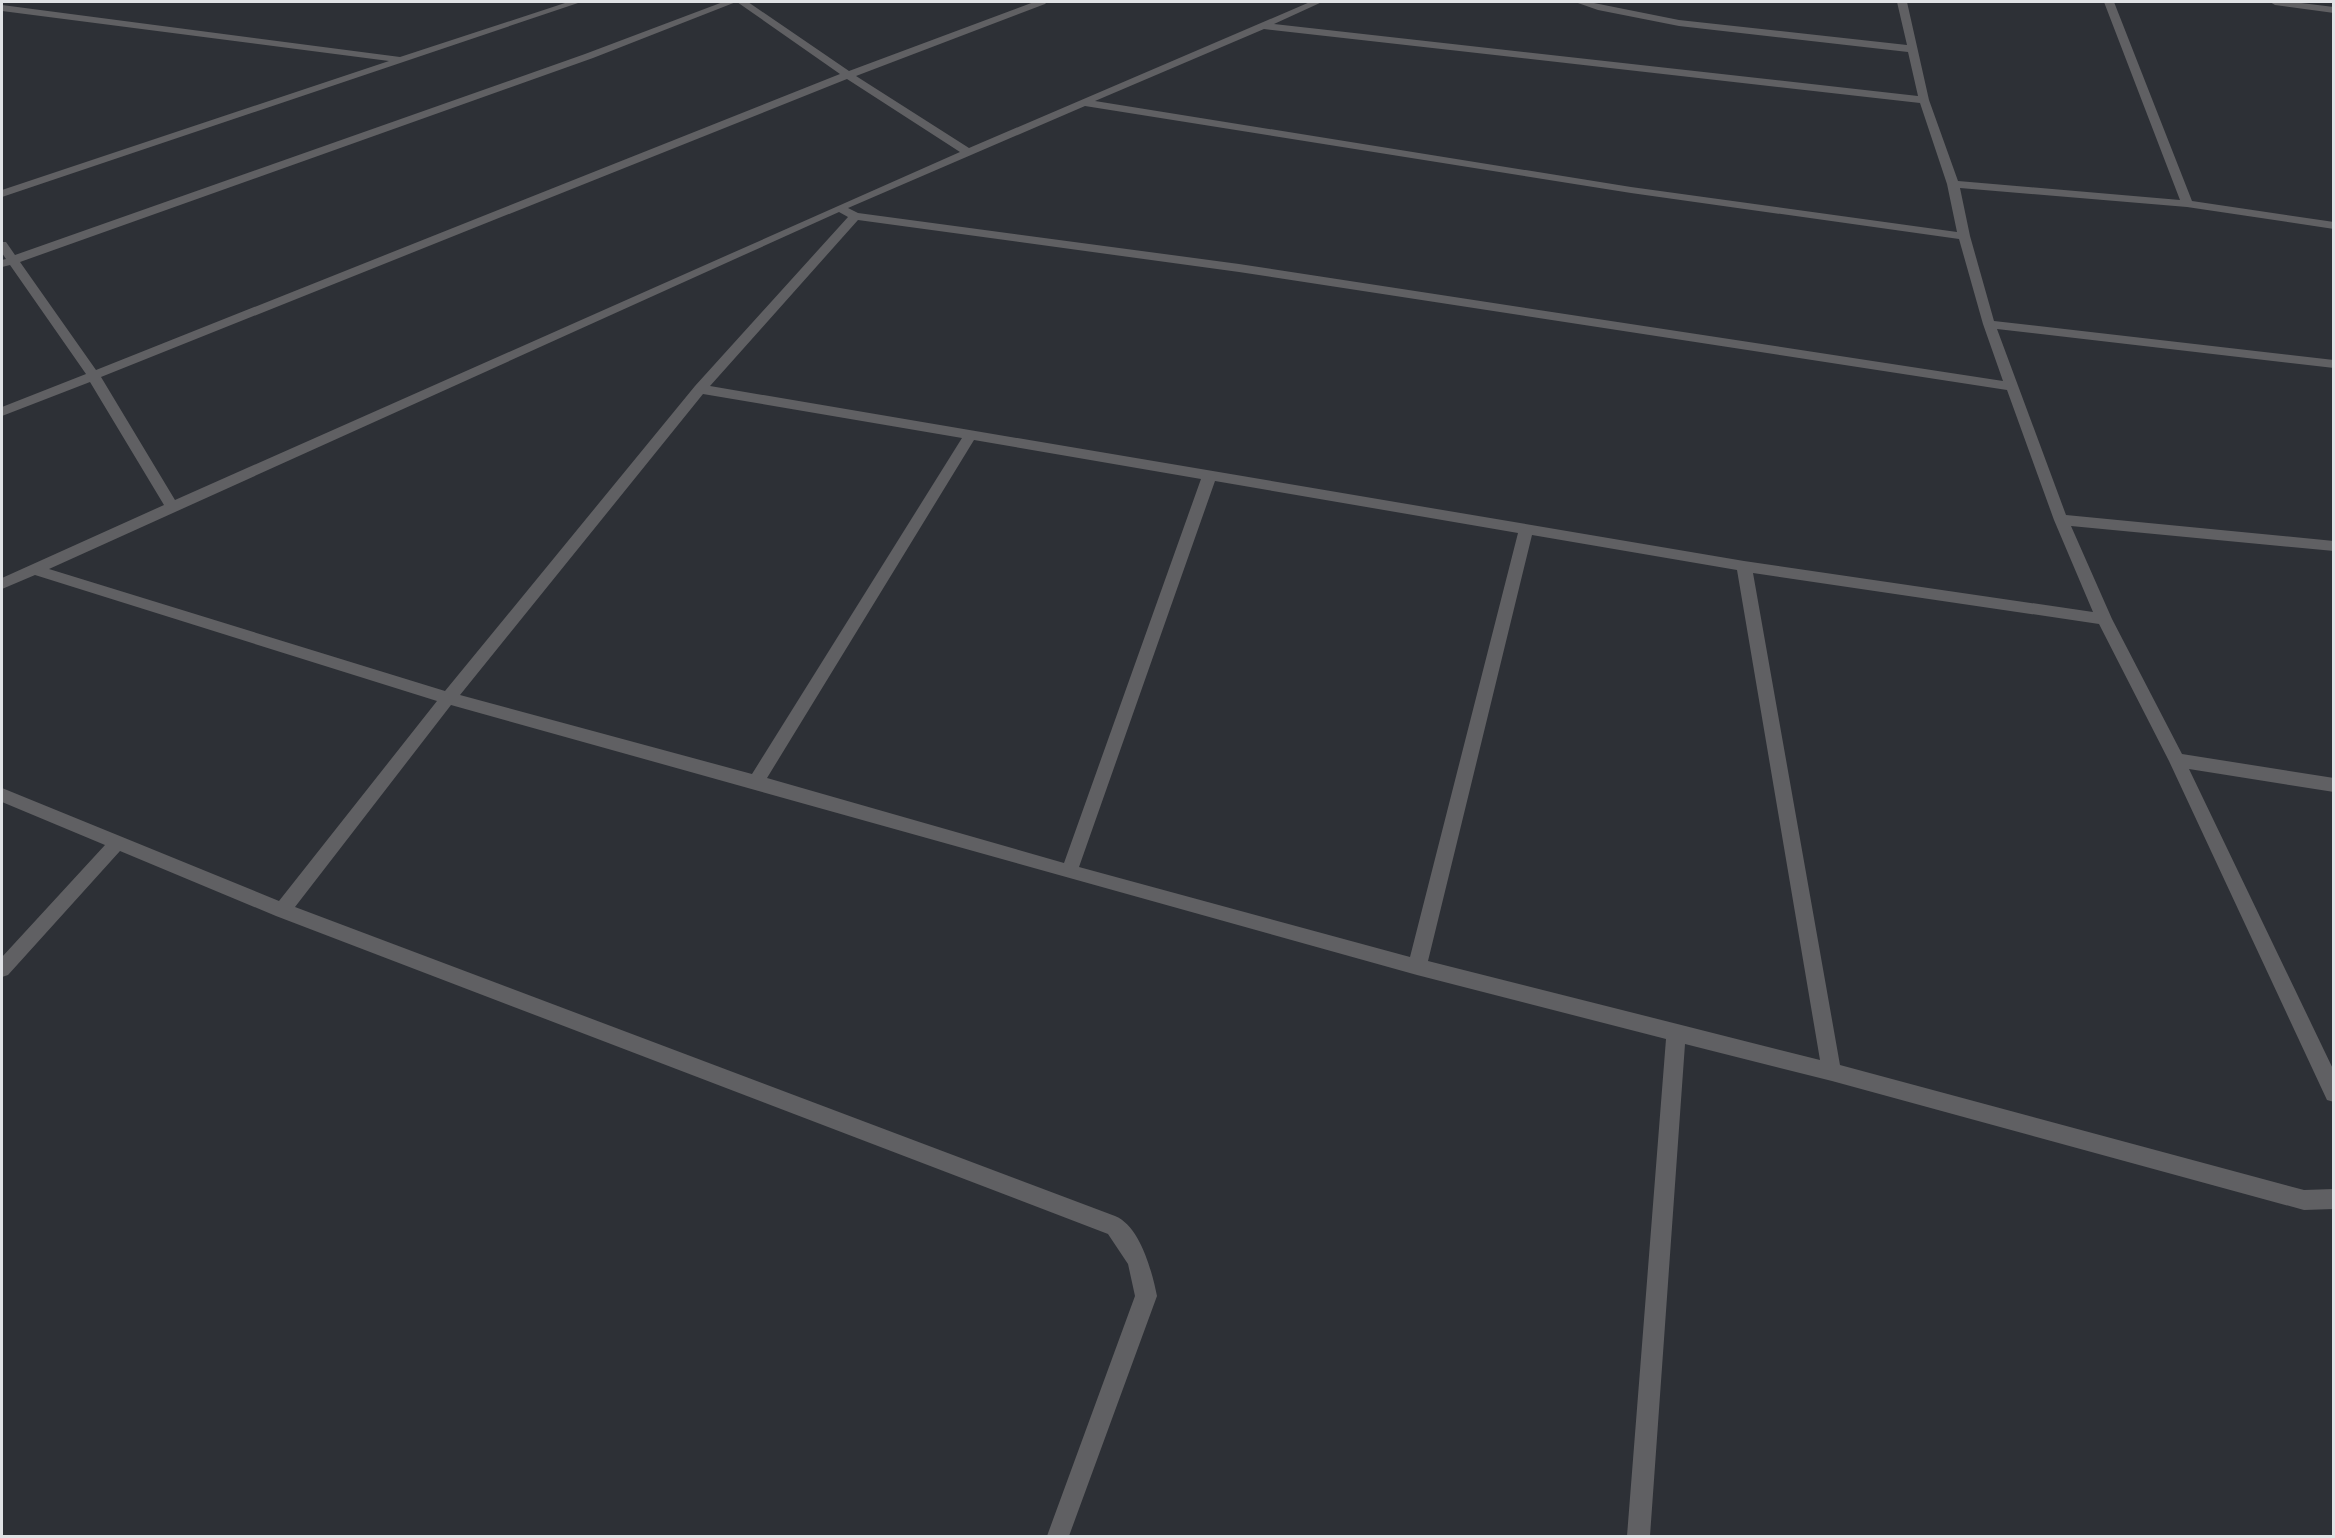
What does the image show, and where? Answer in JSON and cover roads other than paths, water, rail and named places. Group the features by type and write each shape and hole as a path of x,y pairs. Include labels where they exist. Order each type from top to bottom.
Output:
{"street":[{"path":"2,194 576,2"},
{"path":"6,262 589,56 731,2"},
{"path":"742,2 848,75 967,152"},
{"path":"2,412 848,75 1042,2"},
{"path":"2,584 839,208 1317,2"},
{"path":"1580,2 1679,23 1911,49"},
{"path":"1902,2 1924,100 1953,184 1964,237 1989,324 2061,520 2104,619 2177,760 2334,1093"},
{"path":"2109,2 2187,204"},
{"path":"2275,2 2334,10"},
{"path":"2,16 7,9 402,60"},
{"path":"1263,26 1924,100"},
{"path":"1085,102 1631,190 1964,237"},
{"path":"1953,184 2187,204 2334,225"},
{"path":"839,208 855,216 1239,268 2011,386"},
{"path":"282,910 448,698 700,389 855,216"},
{"path":"2,245 6,262 93,375 172,508"},
{"path":"1989,324 2334,364"},
{"path":"700,389 1744,566 2104,619"},
{"path":"756,782 970,436"},
{"path":"1070,872 1209,477"},
{"path":"2061,520 2334,546"},
{"path":"1417,967 1526,530"},
{"path":"1744,566 1832,1072"},
{"path":"35,570 448,698 1417,967 1832,1072 2304,1200 2334,1199"},
{"path":"2177,760 2334,784"},
{"path":"2,795 282,910 1115,1226 1136,1252 1143,1272 1146,1296 1058,1536"},
{"path":"2,969 117,843"},
{"path":"1638,1536 1676,1033"}]}
